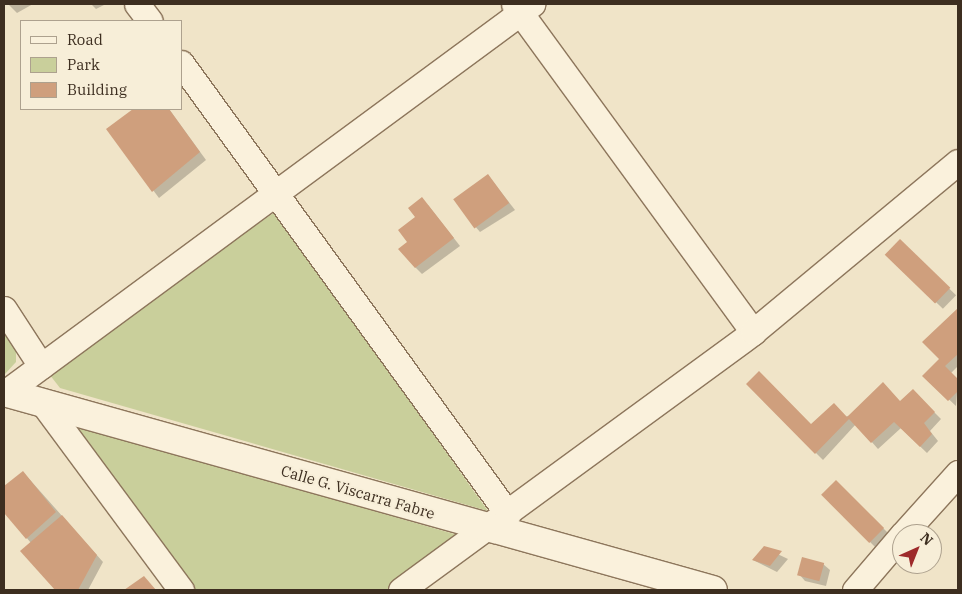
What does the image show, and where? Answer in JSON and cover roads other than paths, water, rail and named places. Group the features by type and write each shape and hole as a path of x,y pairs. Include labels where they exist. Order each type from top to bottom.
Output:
{"street":[{"path":"136,4 149,20"},
{"path":"5,392 523,7 753,332"},
{"path":"182,64 278,190 498,522"},
{"path":"401,590 498,522 753,332 957,165"},
{"path":"4,310 41,366"},
{"name":"Calle G. Viscarra Fabre","path":"5,392 498,522 713,590"},
{"path":"42,402 181,590"},
{"path":"911,524 958,473"},
{"path":"855,590 892,546"}]}
